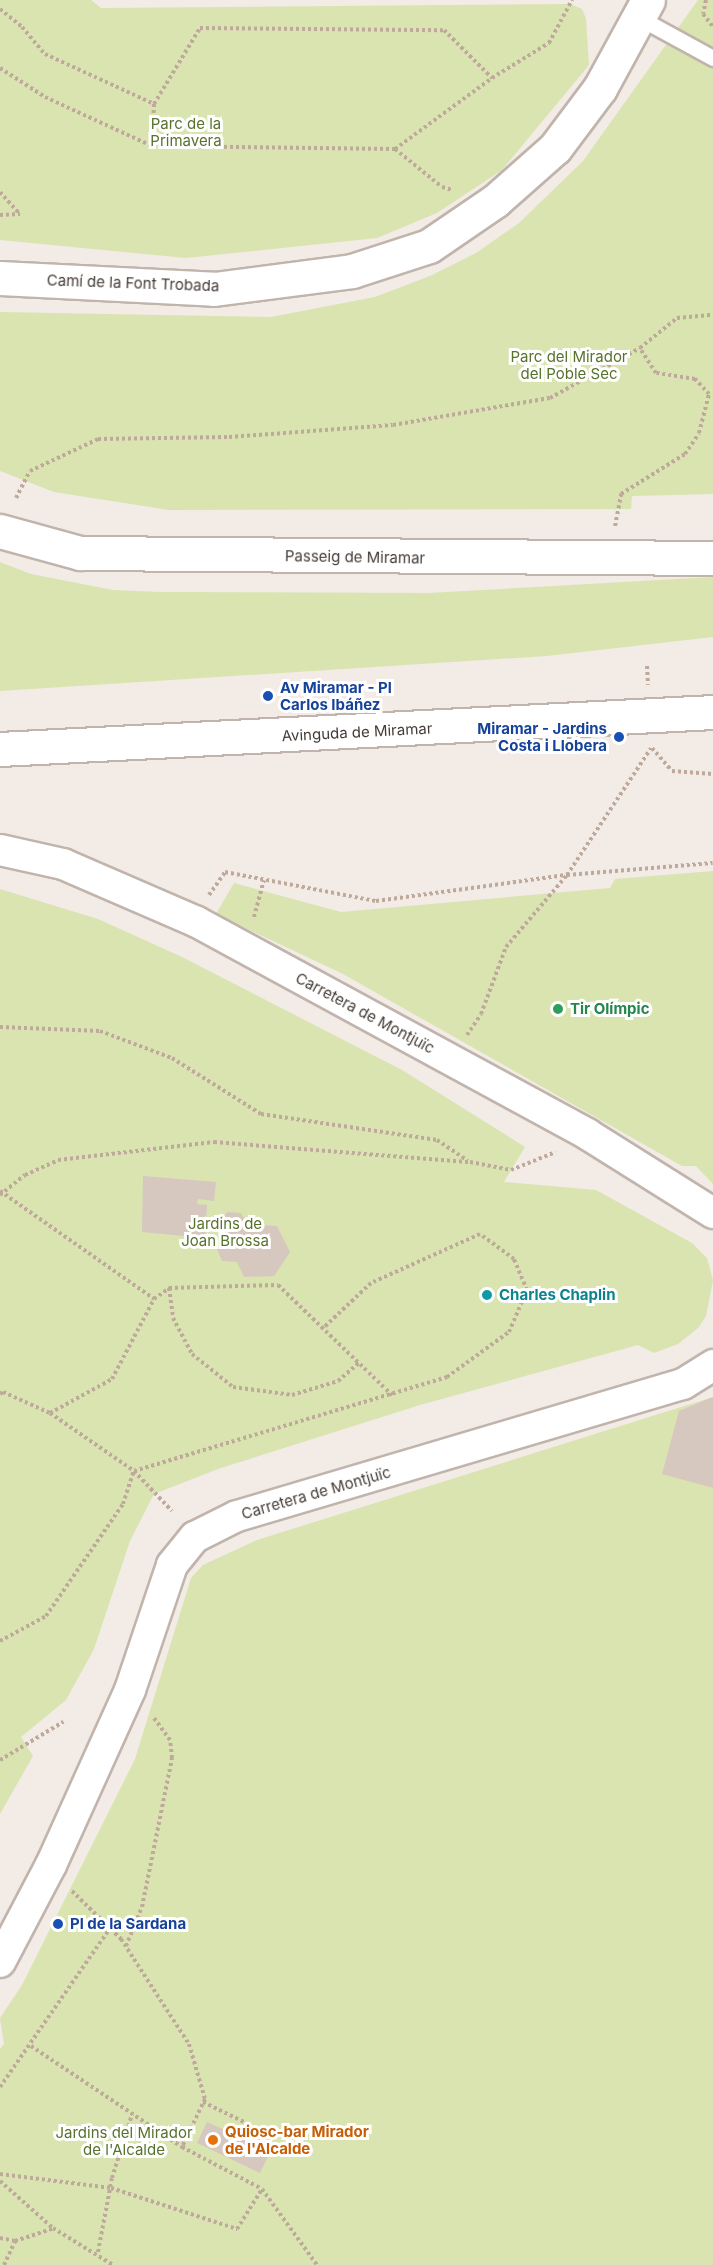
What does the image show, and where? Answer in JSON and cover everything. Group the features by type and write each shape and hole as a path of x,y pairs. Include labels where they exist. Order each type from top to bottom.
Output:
{"street":[{"name":"Camí de la Font Trobada","path":"0,278 214,289 352,271 429,246 495,201 555,148 600,88 642,8"},
{"name":"Passeig de Miramar","path":"0,531 81,553 713,558"},
{"name":"Avinguda de Miramar","path":"0,750 713,712"},
{"name":"Carretera de Montjuïc","path":"0,850 63,864 197,922 587,1134 713,1212"},
{"name":"Carretera de Montjuïc","path":"0,1962 51,1865 130,1690 172,1565 195,1537 237,1516 683,1384 713,1365"}],"lane":[{"path":"642,8 713,58"}],"path":[{"path":"0,68 45,97 152,146 395,149 492,78 549,43 572,0"},
{"path":"706,0 703,14 713,27"},
{"path":"0,9 22,27 45,54 154,104"},
{"path":"152,146 154,104 200,28 444,30 492,78"},
{"path":"395,149 441,187 460,192"},
{"path":"0,192 20,214 0,215"},
{"path":"16,498 30,471 98,439 229,437 393,425 550,398 640,348 677,318 713,315"},
{"path":"615,527 621,494 689,447 699,433 710,394 695,379 656,373 640,348"},
{"path":"470,1069 461,1043 481,1014 506,947 567,875 651,748 672,771 713,774"},
{"path":"204,901 225,872 376,901 567,875 713,862"},
{"path":"253,924 264,879"},
{"path":"0,1026 100,1031 172,1058 261,1114 437,1140 470,1162"},
{"path":"154,1299 1,1193 25,1175 57,1160 214,1142 470,1162 511,1170 553,1154 587,1134"},
{"path":"135,1471 393,1396 447,1377 509,1332 527,1290 514,1259 480,1234 450,1244 371,1283 323,1329"},
{"path":"50,1413 112,1379 154,1299 169,1288 278,1285 393,1396"},
{"path":"169,1288 173,1318 192,1354 233,1387 292,1395 338,1381 359,1364"},
{"path":"0,1394 3,1392 50,1413 135,1471 172,1511"},
{"path":"0,1641 46,1616 123,1503 135,1471"},
{"path":"125,1947 142,1907 172,1758 170,1740 153,1716"},
{"path":"0,1760 63,1722"},
{"path":"67,1886 110,1928 125,1947 189,2044 203,2102 182,2147"},
{"path":"0,2087 110,1928"},
{"path":"30,2046 182,2147 262,2189 317,2265"},
{"path":"203,2102 244,2122"},
{"path":"98,2252 111,2188 132,2113"},
{"path":"0,2174 111,2188 237,2229 262,2189"},
{"path":"0,2181 52,2228 98,2252 113,2265"},
{"path":"0,2238 15,2241 52,2228"},
{"path":"4,2265 15,2241"}],"green space":[{"name":"Parc de la Primavera","path":"0,0 91,0 101,8 570,4 582,9 586,19 589,65 502,170 437,213 377,238 186,258 0,240"},
{"name":"Parc del Mirador del Poble Sec","path":"698,0 713,0 713,494 632,496 631,509 169,510 54,492 0,471 0,312 271,317 375,297 430,276 476,253 519,223 583,161"},
{"path":"0,562 31,574 113,590 160,592 429,593 713,577 713,637 547,656 0,691"},
{"name":"Tir Olímpic","path":"713,871 713,1184 696,1166 682,1166 343,974 216,914 234,883 341,912 610,888 615,879"},
{"name":"Jardins de Joan Brossa","path":"0,889 98,919 182,957 402,1070 525,1147 504,1182 596,1190 692,1243 707,1258 713,1280 706,1316 698,1328 678,1344 654,1353 638,1345 420,1405 218,1469 154,1494 130,1541 94,1649 66,1700 21,1737 33,1756 0,1814"},
{"name":"Jardins del Mirador de l'Alcalde","path":"713,1397 713,2265 0,2265 0,2049 4,2044 0,2018 22,1985 135,1759 191,1578 203,1565 257,1540"}],"building":[{"path":"143,1176 216,1182 214,1201 198,1199 197,1204 207,1205 205,1238 142,1232"},
{"path":"227,1212 241,1213 247,1224 277,1226 290,1252 274,1276 244,1277 237,1262 222,1261 217,1249 225,1237 218,1226"},
{"path":"713,1397 713,1488 662,1474 679,1411"},
{"path":"207,2122 234,2134 237,2128 252,2135 250,2142 270,2152 260,2173 197,2143"}],"place":[{"name":"Av Miramar - Pl Carlos Ibáñez","path":"268,696"},
{"name":"Miramar - Jardins Costa i Llobera","path":"619,737"},
{"name":"Tir Olímpic","path":"558,1009"},
{"name":"Charles Chaplin","path":"487,1295"},
{"name":"Pl de la Sardana","path":"58,1924"},
{"name":"Quiosc-bar Mirador de l'Alcalde","path":"213,2140"}]}
